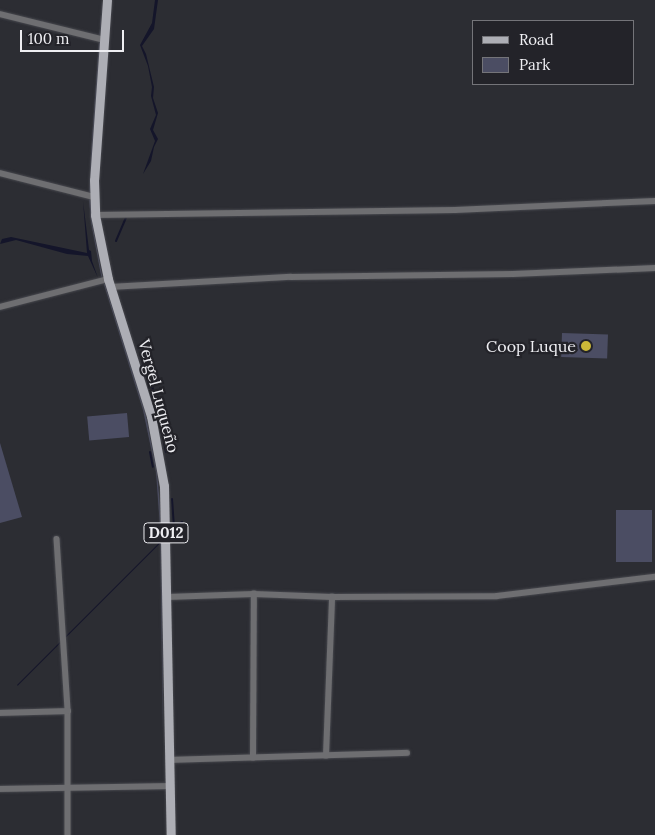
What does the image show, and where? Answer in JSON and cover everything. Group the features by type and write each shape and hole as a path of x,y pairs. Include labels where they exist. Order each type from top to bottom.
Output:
{"main road":[{"name":"Vergel Luqueño","path":"107,0 94,197 95,215 109,283 143,384 161,462 173,597 170,760 171,835"}],"street":[{"path":"0,14 105,40"},
{"path":"0,174 94,197"},
{"path":"95,215 455,210 655,201"},
{"path":"0,307 109,283 290,277 513,274 655,268"},
{"path":"57,539 68,711 68,835"},
{"path":"173,597 254,594 332,597 497,596 655,577"},
{"path":"253,758 254,594"},
{"path":"326,756 332,597"},
{"path":"0,713 68,711"},
{"path":"170,760 407,752"},
{"path":"0,789 170,786"}],"green space":[{"path":"102,0 92,222 102,275 145,410 157,472 162,527 163,734 160,527 156,472 143,410 101,275 91,222 89,198"},
{"name":"Coop Luque","path":"562,333 608,335 607,359 561,357"},
{"path":"127,413 129,437 89,440 87,416"},
{"path":"0,443 22,517 0,523"},
{"path":"616,510 652,510 652,562 616,562"}],"shaded area":[{"path":"155,0 158,0 154,29 142,46 146,54 154,87 153,98 158,113 153,130 158,139 151,161 143,174 155,141 150,129 156,115 151,96 152,87 148,66 140,45 152,23"},
{"path":"83,201 89,250 91,251 92,261 98,278 88,256 67,254 16,240 0,244 2,239 11,237 87,253"},
{"path":"174,528 175,529 18,686"}],"waterway":[{"path":"116,241 126,218"},
{"path":"148,372 155,396"},
{"path":"164,442 166,452"},
{"path":"150,452 153,467"},
{"path":"172,499 174,529"},
{"path":"174,524 177,525 182,522"}],"place":[{"name":"Coop Luque","path":"586,346"}]}
